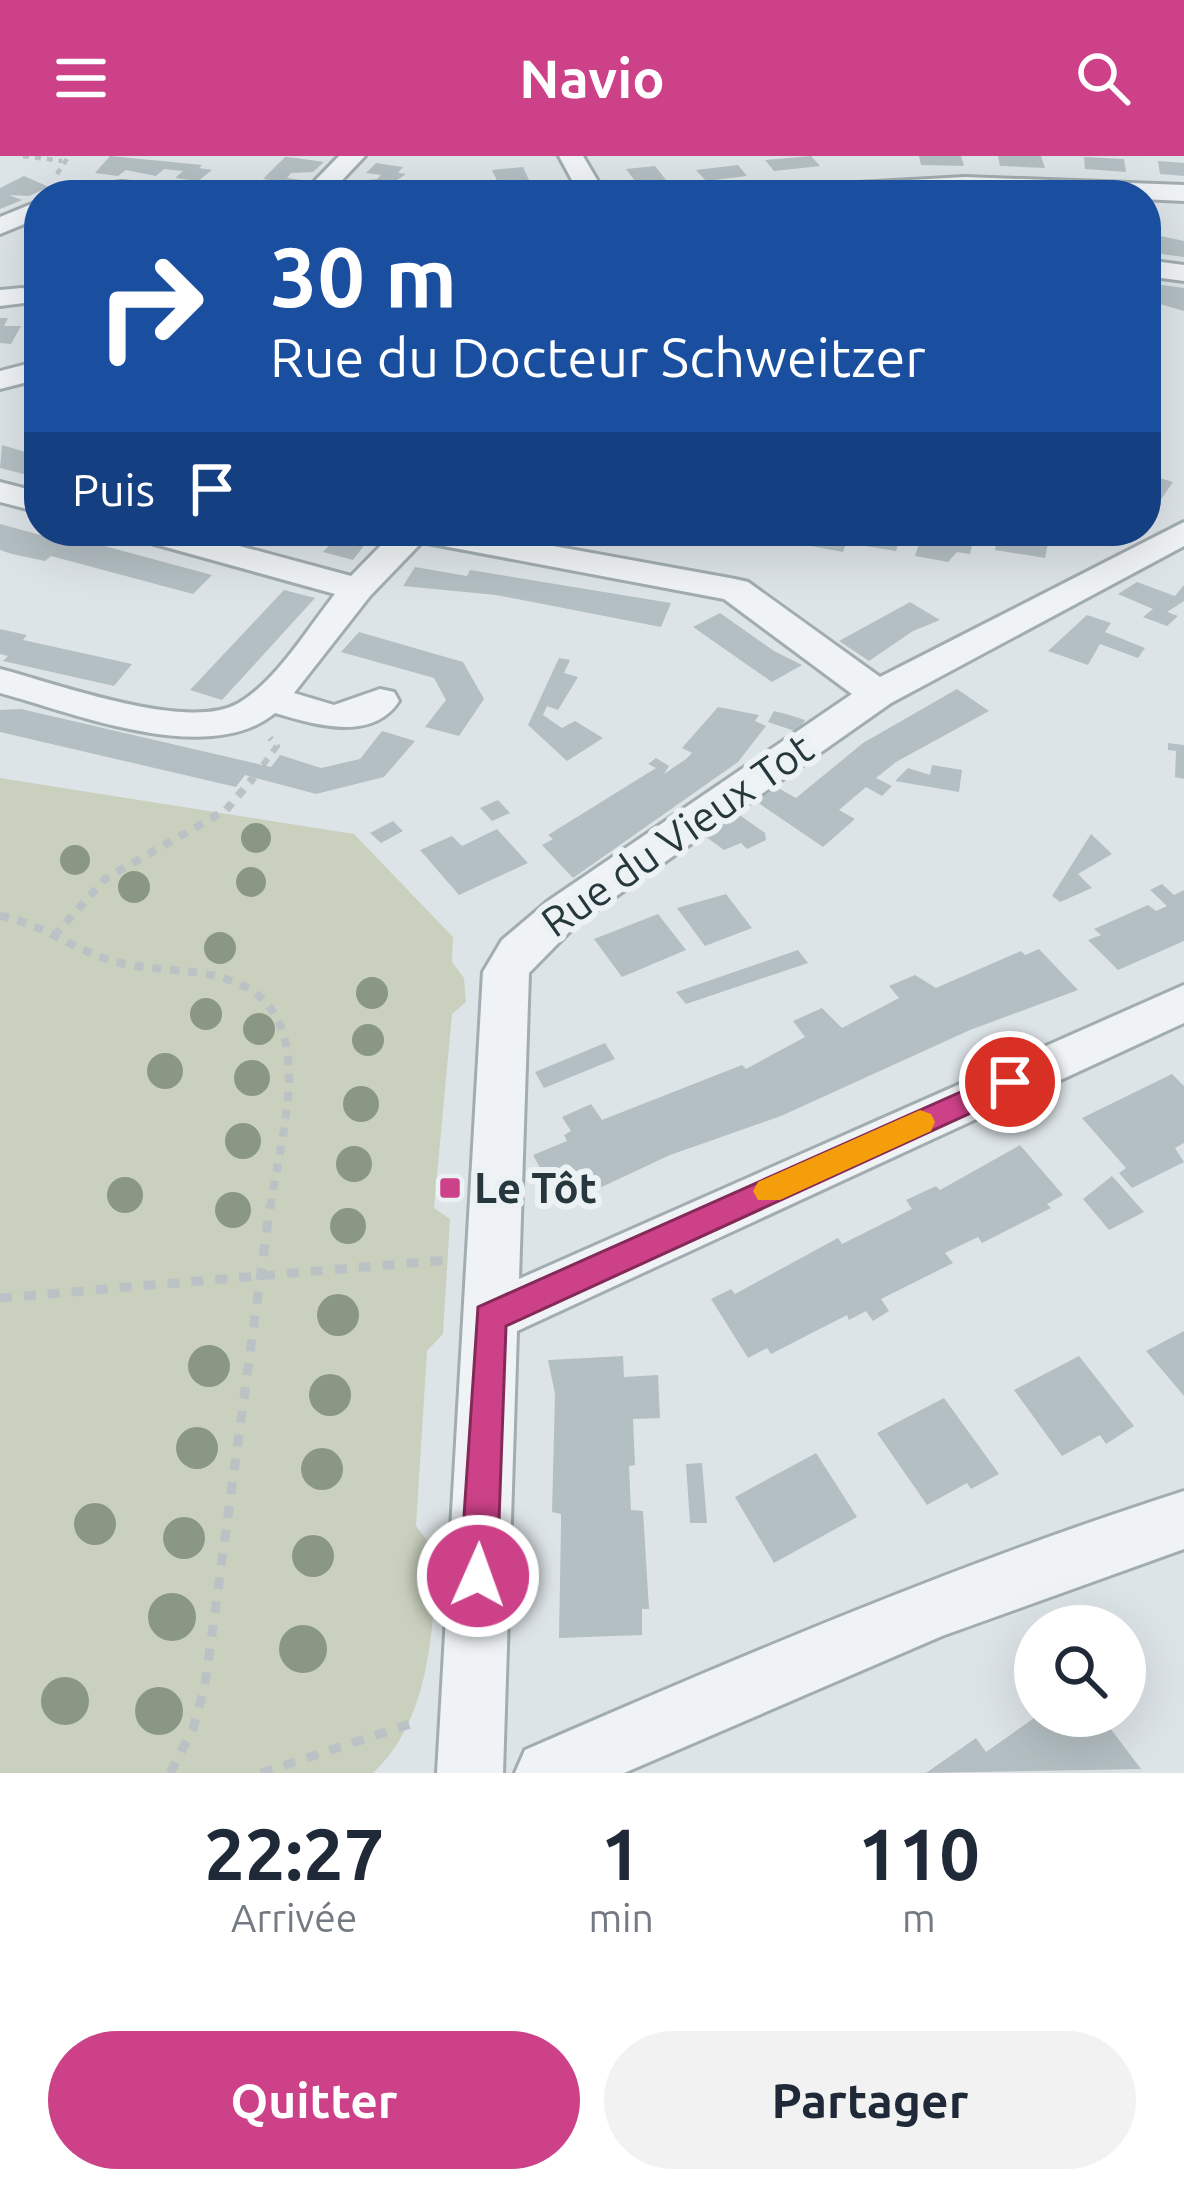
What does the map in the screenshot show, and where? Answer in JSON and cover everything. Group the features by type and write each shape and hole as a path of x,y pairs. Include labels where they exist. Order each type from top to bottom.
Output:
{"street":[{"path":"329,180 353,156"},
{"path":"200,546 358,589"},
{"path":"0,681 179,723 217,724 250,714 400,546"},
{"path":"496,546 735,590 878,694"},
{"name":"Rue du Vieux Tot","path":"470,1773 506,972 518,952 563,911 878,694 1136,546"},
{"path":"266,697 336,718 380,701"},
{"path":"490,1318 1184,1003"},
{"path":"548,1773 880,1628 1058,1559 1184,1520"}],"path":[{"path":"23,156 62,161"},
{"path":"53,936 105,879 226,810 254,777"},
{"path":"0,916 34,921 53,936 121,964 222,975 263,995 287,1030 289,1067 205,1685 193,1729 170,1773"},
{"path":"0,1298 493,1256"},
{"path":"261,1773 472,1706"}],"green space":[{"path":"0,778 354,834 453,937 452,962 464,978 466,1002 452,1014 434,1208 450,1219 443,1334 427,1351 416,1526 437,1554 433,1612 418,1700 407,1727 373,1773 0,1773"}],"building":[{"path":"110,156 212,170 199,180 175,178 183,171 164,169 156,176 126,170 118,176 95,173"},
{"path":"811,156 820,166 774,171 765,160"},
{"path":"919,156 961,156 964,166 921,165"},
{"path":"998,156 1041,156 1045,168 1000,166"},
{"path":"285,157 324,162 313,172 291,173 287,178 302,180 263,179"},
{"path":"1084,157 1124,159 1126,172 1085,169"},
{"path":"1158,161 1184,163 1184,176 1160,174"},
{"path":"376,163 403,167 398,173 406,174 397,180 367,180 381,175 366,173"},
{"path":"738,165 747,176 705,180 696,170"},
{"path":"655,166 666,180 634,180 626,169"},
{"path":"523,167 529,180 497,180 492,170"},
{"path":"24,176 33,180 24,180 24,196 9,195 22,200 0,209 0,188"},
{"path":"1161,236 1184,241 1184,257 1161,254"},
{"path":"1161,285 1184,288 1184,311 1161,304"},
{"path":"0,318 8,318 4,326 21,326 11,344 0,343"},
{"path":"2,445 24,452 24,474 0,468"},
{"path":"1161,478 1173,482 1161,499"},
{"path":"0,524 24,531 24,546 104,546 212,575 193,594 51,556 45,561 0,550"},
{"path":"329,546 364,546 353,560 323,552"},
{"path":"810,546 845,546 843,552"},
{"path":"918,546 972,546 970,554 957,552 948,562 915,556"},
{"path":"996,546 1048,546 1045,558 995,550"},
{"path":"415,567 467,576 470,570 671,603 661,627 496,595 403,586"},
{"path":"1137,582 1175,596 1184,585 1184,601 1167,612 1178,616 1167,626 1143,617 1153,609 1118,594"},
{"path":"284,590 315,598 222,700 190,690"},
{"path":"910,602 940,620 913,631 869,661 839,641"},
{"path":"720,613 802,665 772,682 693,627"},
{"path":"1087,615 1111,623 1105,632 1145,648 1138,658 1100,644 1088,665 1048,651"},
{"path":"0,629 27,635 23,640 132,664 114,686 3,661 8,656 0,654"},
{"path":"359,632 463,662 484,699 459,736 425,727 446,700 434,678 341,652"},
{"path":"559,658 570,660 564,673 578,677 558,710 547,706 543,715 562,728 575,721 603,738 567,761 528,725"},
{"path":"957,689 989,711 876,778 892,786 882,796 866,787 839,810 855,819 823,847 751,798 771,784 796,798 863,743"},
{"path":"718,707 759,715 755,721 766,726 738,762 573,878 542,845 553,839 548,835 656,768 648,764 656,758 669,766 664,774 686,759 692,753 682,748"},
{"path":"21,709 271,767 280,755 321,768 360,759 382,731 415,741 384,777 316,794 245,775 236,787 0,732 0,710"},
{"path":"774,711 805,720 798,732 768,722"},
{"path":"1168,743 1184,745 1184,779 1175,777 1176,751 1168,750"},
{"path":"932,765 962,770 959,792 895,781 908,768 930,775"},
{"path":"498,800 510,813 492,821 480,808"},
{"path":"734,811 765,833 766,840 747,849 741,843 724,850 702,834"},
{"path":"393,821 403,831 381,843 370,833"},
{"path":"497,829 528,863 459,895 420,850 452,836 462,846"},
{"path":"1091,834 1112,854 1078,874 1092,888 1060,902 1052,896"},
{"path":"1162,884 1174,895 1184,890 1184,941 1118,970 1088,940 1101,935 1094,929 1148,905 1156,911 1167,906 1150,890"},
{"path":"726,894 752,928 705,946 677,908"},
{"path":"658,914 686,950 622,977 594,939"},
{"path":"1039,949 1078,990 970,1030 781,1116 670,1155 561,1206 533,1155 567,1141 564,1135 571,1131 562,1117 591,1104 602,1120 742,1065 746,1069 805,1037 793,1021 822,1008 842,1028 899,998 889,986 915,975 936,988 1021,951 1025,955"},
{"path":"798,950 808,963 686,1004 676,992"},
{"path":"605,1043 615,1059 544,1088 535,1072"},
{"path":"1172,1074 1184,1086 1184,1143 1175,1148 1184,1162 1132,1188 1119,1173 1126,1168 1082,1118"},
{"path":"1020,1145 1063,1195 1047,1204 1051,1208 982,1243 978,1237 945,1253 953,1263 881,1299 889,1311 873,1321 866,1311 849,1320 847,1315 771,1354 767,1348 748,1358 711,1299 731,1289 735,1294 838,1238 842,1244 912,1209 906,1200 936,1186 940,1190"},
{"path":"1112,1176 1144,1212 1109,1230 1083,1199"},
{"path":"1184,1331 1184,1396 1146,1351"},
{"path":"623,1356 624,1377 658,1375 660,1418 633,1419 635,1465 629,1466 631,1510 643,1511 649,1609 642,1609 642,1635 559,1638 561,1514 552,1512 555,1394 548,1360"},
{"path":"1079,1356 1134,1426 1106,1444 1100,1435 1062,1456 1014,1390"},
{"path":"944,1398 999,1474 971,1489 967,1483 927,1505 877,1433"},
{"path":"816,1453 857,1517 774,1563 735,1497"},
{"path":"702,1463 707,1523 690,1523 686,1464"},
{"path":"1014,1732 1014,1737 1117,1737 1141,1769 926,1773 976,1738 986,1752"}],"slow traffic":[{"path":"769,1191 920,1122"}],"place":[{"name":"Le Tôt","path":"450,1188"}],"route":[{"path":"478,1576 490,1318 1010,1082"}]}
